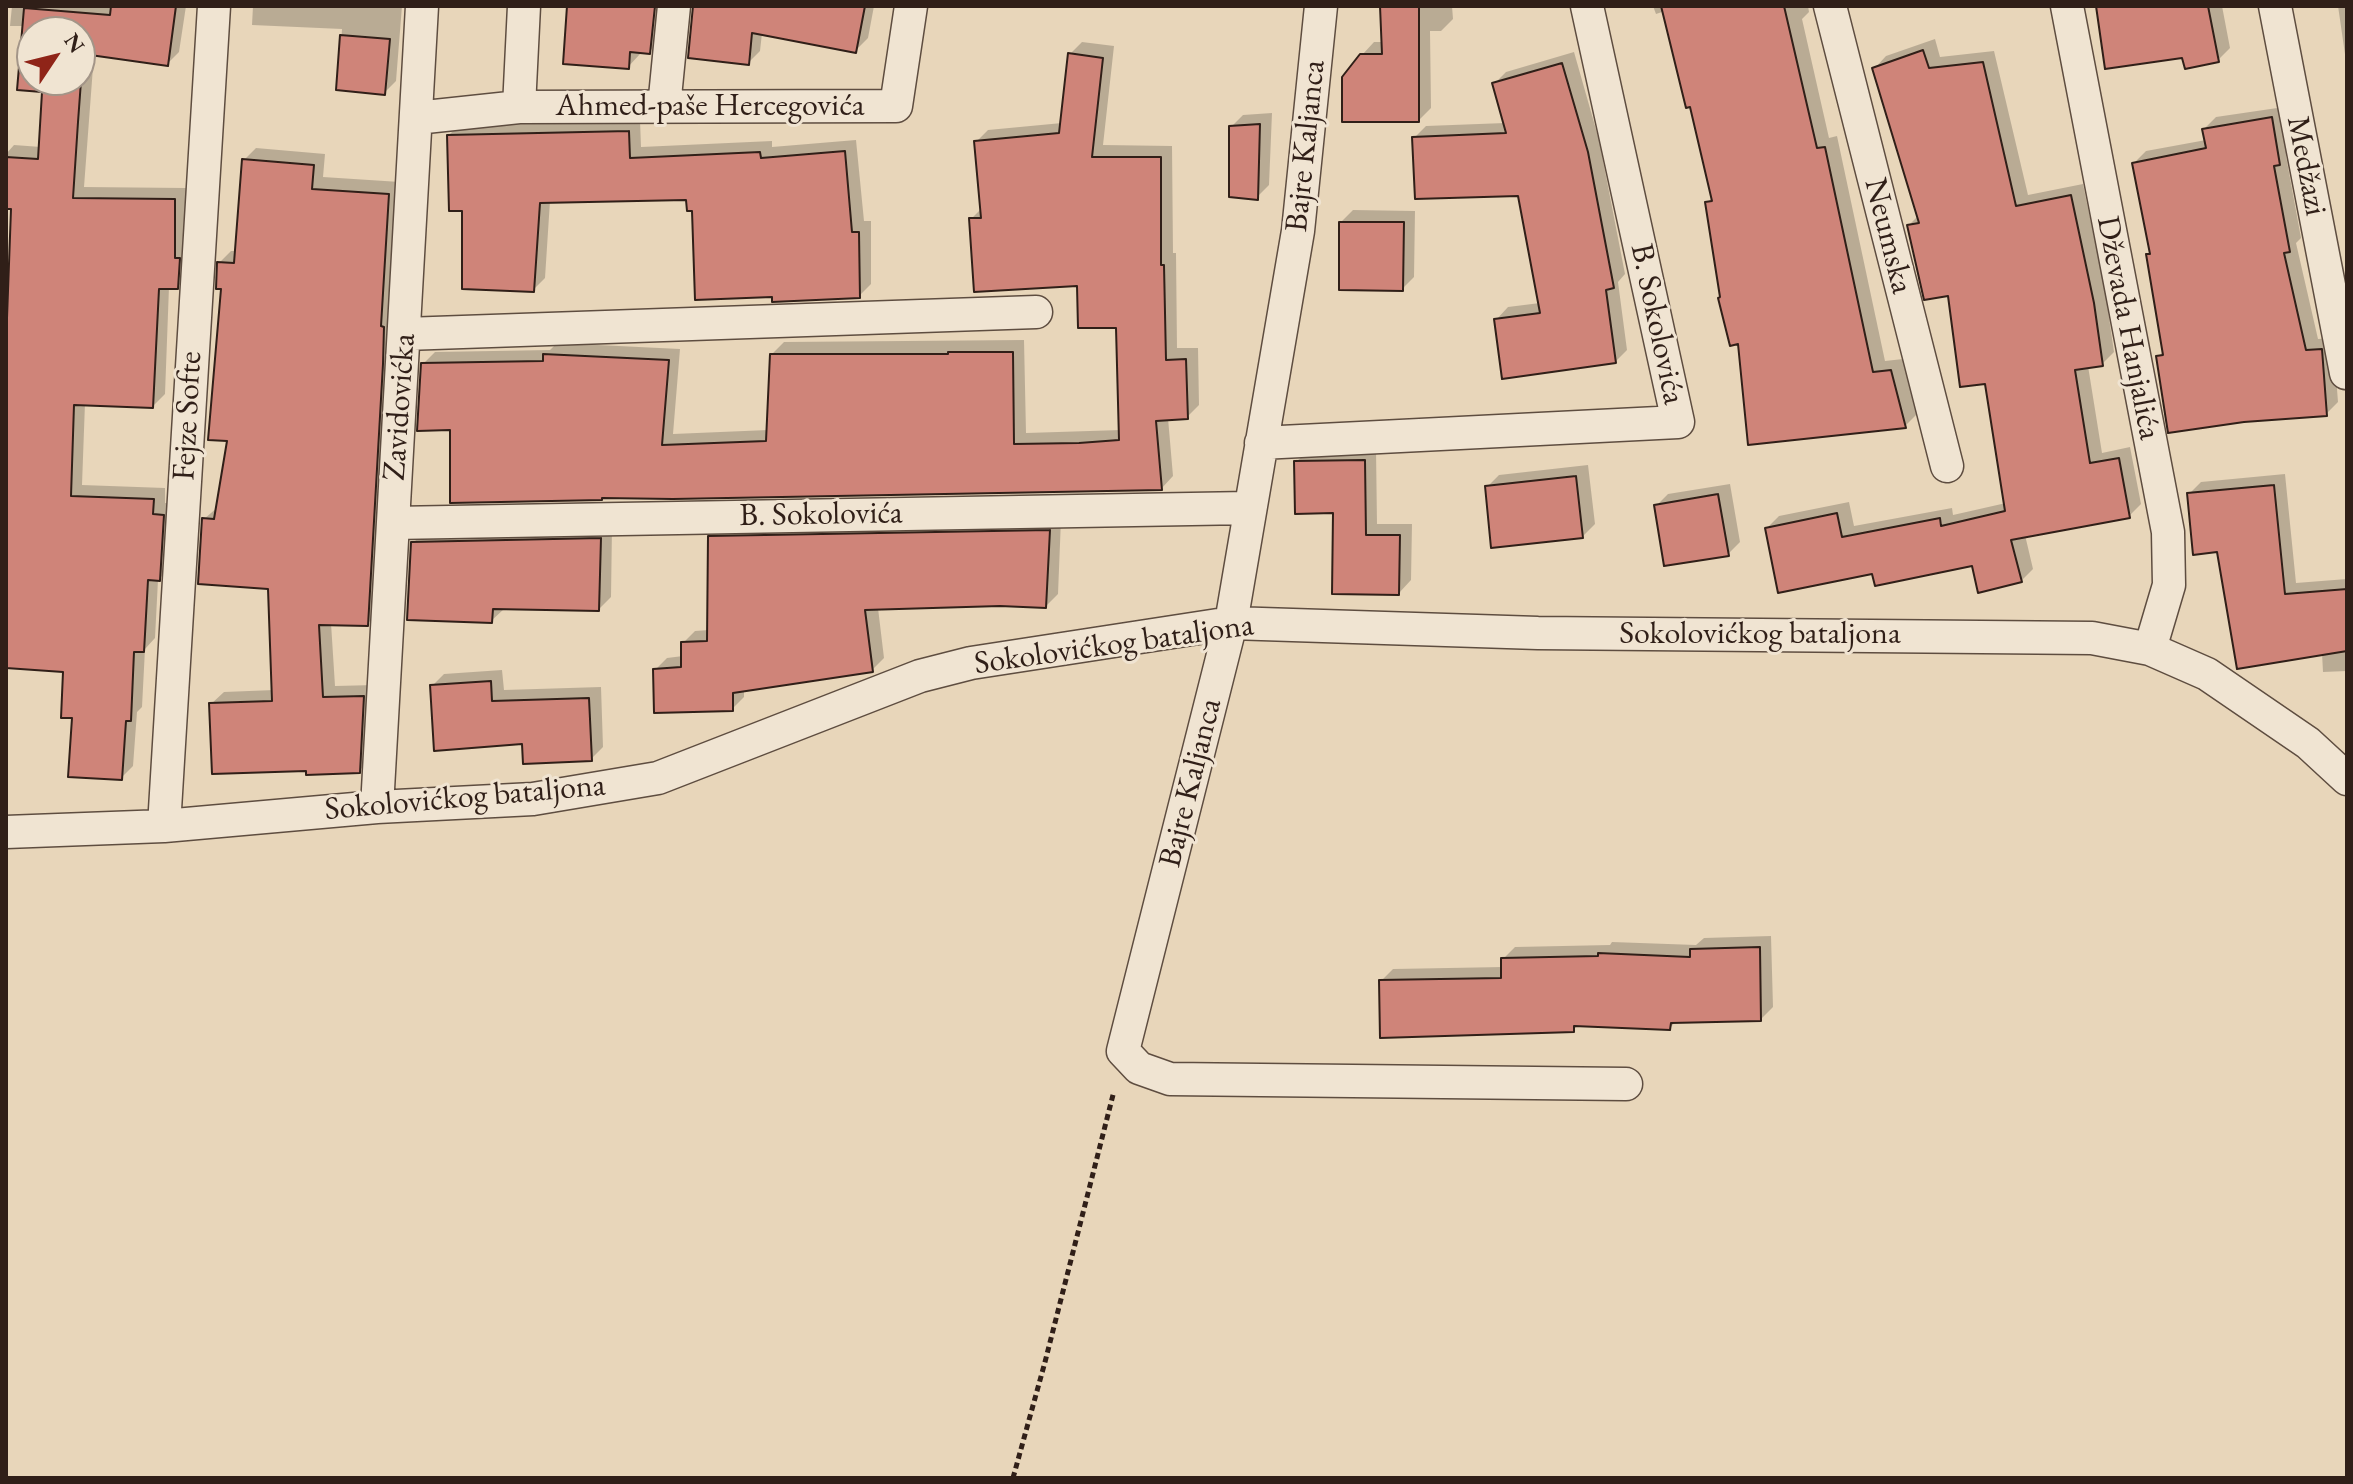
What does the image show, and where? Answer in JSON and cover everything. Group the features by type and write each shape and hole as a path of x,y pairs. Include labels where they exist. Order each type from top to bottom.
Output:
{"street":[{"name":"Fejze Softe","path":"164,826 214,6"},
{"name":"Zavidovićka","path":"377,807 422,6"},
{"name":"Ahmed-paše Hercegovića","path":"519,107 524,6"},
{"path":"664,107 674,6"},
{"name":"Ahmed-paše Hercegovića","path":"416,118 519,107 896,106 911,6"},
{"name":"Bajre Kaljanca","path":"1123,1051 1231,623 1248,508 1298,231 1321,6"},
{"name":"B. Sokolovića","path":"1261,443 1678,422 1587,6"},
{"name":"Neumska","path":"1830,6 1947,466"},
{"name":"Dževada Hanjalića","path":"2067,6 2168,532 2169,585 2150,649"},
{"name":"Medžazi","path":"2275,6 2346,373"},
{"path":"405,334 1036,312"},
{"name":"B. Sokolovića","path":"393,523 1248,508"},
{"name":"Sokolovićkog bataljona","path":"6,832 164,826 377,807 533,799 658,778 920,676 986,660 1231,623 1538,633 2092,638 2150,649 2207,674 2308,743 2347,779"},
{"path":"1123,1051 1139,1068 1170,1079 1626,1084"}],"path":[{"path":"1013,1478 1123,1051"}],"building":[{"path":"111,6 176,6 168,66 96,56 96,16 23,16 24,8 110,15"},
{"path":"567,6 655,6 650,54 630,52 629,69 563,64"},
{"path":"693,6 865,6 856,53 752,33 749,65 688,58"},
{"path":"1380,6 1419,6 1419,122 1342,122 1342,77 1360,54 1382,54"},
{"path":"1661,6 1784,6 1817,148 1825,147 1873,372 1891,370 1906,428 1748,445 1738,344 1730,346 1718,298 1705,202 1712,201 1690,107 1686,108"},
{"path":"2096,6 2208,6 2219,62 2185,69 2182,58 2105,69"},
{"path":"340,35 390,39 385,95 336,90"},
{"path":"1923,50 1929,68 1983,62 2016,206 2071,195 2094,303 2103,366 2075,370 2090,463 2119,458 2130,518 2011,540 2022,582 1978,593 1972,566 1875,586 1872,574 1778,593 1765,528 1837,513 1842,537 1940,518 1941,526 2005,511 1985,384 1960,387 1948,296 1924,300 1907,225 1919,223 1872,68"},
{"path":"1068,53 1103,58 1092,157 1161,157 1161,265 1164,265 1166,360 1186,359 1188,419 1156,421 1162,490 450,503 450,430 417,431 421,363 543,361 543,354 669,360 662,445 766,441 770,354 1013,352 1014,444 1119,440 1116,328 1078,328 1077,286 974,292 969,218 981,218 974,141 1059,133"},
{"path":"1562,63 1588,152 1614,288 1606,290 1616,363 1502,379 1494,319 1540,313 1518,196 1415,199 1412,137 1506,133 1492,83"},
{"path":"42,96 80,96 73,198 175,199 175,258 180,258 178,289 159,289 153,408 74,405 71,496 154,499 153,514 164,515 160,581 148,580 144,652 134,652 131,721 126,721 122,780 68,777 72,718 61,718 63,672 6,668 6,345 11,209 6,209 6,157 38,159"},
{"path":"2272,117 2280,165 2274,166 2290,252 2284,253 2306,350 2322,349 2327,416 2244,422 2168,433 2156,356 2163,355 2146,254 2150,254 2132,163 2206,148 2202,129"},
{"path":"1260,124 1258,200 1229,197 1229,126"},
{"path":"629,131 630,158 760,152 761,158 845,151 852,232 859,232 860,298 772,302 772,297 695,300 692,211 687,211 686,200 540,203 534,292 462,289 462,211 449,211 447,135"},
{"path":"242,159 314,165 312,189 389,194 368,626 319,625 323,697 364,696 360,773 212,774 209,703 272,701 268,589 198,584 202,518 214,519 227,441 208,440 221,289 216,289 217,262 234,263"},
{"path":"1339,222 1404,222 1403,291 1339,290"},
{"path":"1365,460 1366,535 1400,535 1399,595 1332,594 1333,513 1295,514 1294,461"},
{"path":"1576,476 1583,538 1491,548 1485,486"},
{"path":"2274,485 2285,594 2347,589 2347,651 2237,669 2217,552 2193,555 2187,493"},
{"path":"1718,494 1729,556 1664,566 1654,505"},
{"path":"1050,530 1046,608 1000,606 865,610 873,672 733,693 733,711 654,713 653,669 681,667 681,642 707,641 708,536"},
{"path":"601,538 599,611 493,609 492,623 407,620 411,542"},
{"path":"491,681 492,701 589,698 592,761 523,764 522,744 434,751 430,685"},
{"path":"1760,947 1761,1021 1671,1023 1670,1030 1574,1026 1574,1032 1380,1038 1379,980 1501,978 1501,958 1598,956 1598,953 1690,957 1690,949"}]}
